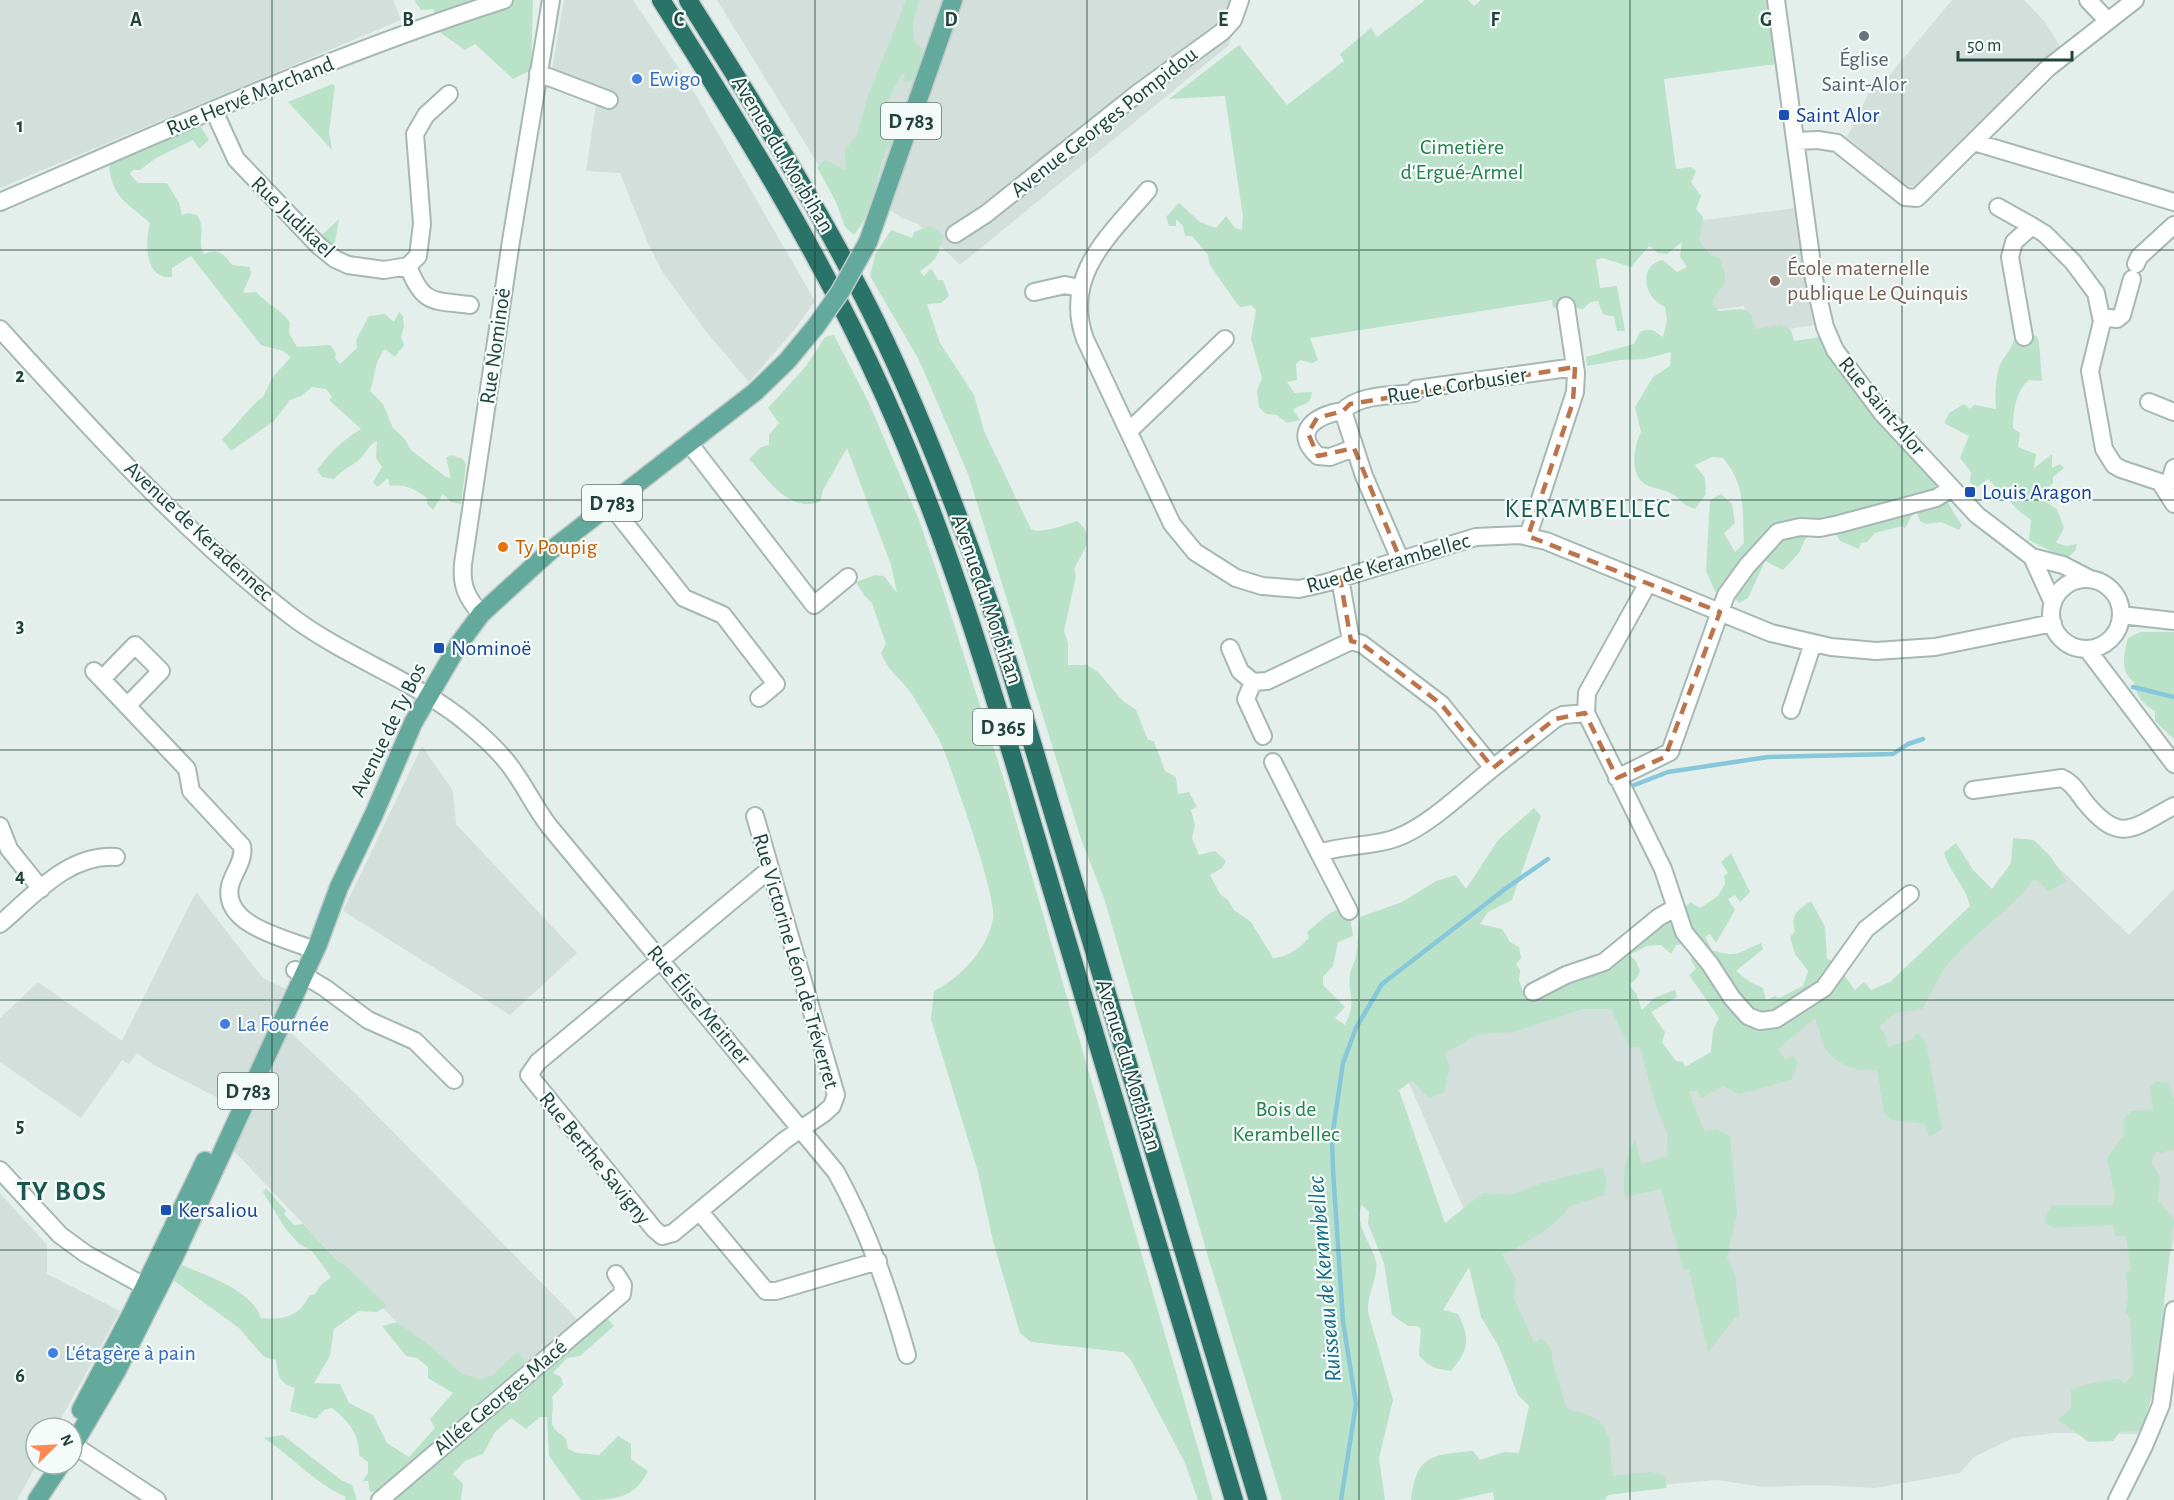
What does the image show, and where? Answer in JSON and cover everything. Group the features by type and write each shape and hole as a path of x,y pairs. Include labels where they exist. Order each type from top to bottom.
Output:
{"highway":[{"name":"Avenue du Morbihan","path":"661,0 769,174 836,294 889,407 927,501 982,655 1234,1500"},
{"name":"Avenue du Morbihan","path":"688,0 799,180 850,272 906,387 949,490 996,622 1258,1500"}],"main road":[{"name":"Avenue de Ty Bos","path":"84,1422 116,1372 151,1289 427,697 459,644 481,614 550,551 774,374 816,326 840,292 868,242 880,214 952,0"},
{"path":"35,1500 46,1476"},
{"path":"35,1500 52,1476"}],"street":[{"name":"Rue Hervé Marchand","path":"0,202 389,39 504,0"},
{"name":"Rue Nominoë","path":"481,614 468,598 462,575 551,0"},
{"name":"Avenue Georges Pompidou","path":"955,234 986,213 1138,93 1222,32 1233,20 1240,0"},
{"name":"Rue Saint-Alor","path":"1776,0 1814,279 1828,336 1869,396 1952,489 1986,523 2032,556 2063,566 2090,579"},
{"path":"2088,0 2107,20"},
{"path":"1795,141 1837,142 1910,199 1922,195 2048,68 2135,0"},
{"path":"538,73 609,100"},
{"path":"449,94 426,115 415,134 422,224 418,256 408,266 420,292 428,297 470,305"},
{"name":"Rue Judikael","path":"214,111 230,150 245,172 327,254 356,267 384,270 408,266"},
{"path":"1974,142 2174,202"},
{"name":"Rue de Kerambellec","path":"1148,190 1096,253 1079,288 1077,305 1080,325 1172,524 1188,544 1209,564 1244,581 1281,589 1309,588 1476,537 1528,536 1771,633 1813,643 1861,650 1912,649 1974,641 2053,623"},
{"path":"1998,207 2032,226 2053,242 2087,278 2096,293 2102,317 2090,371 2104,448 2114,465 2156,480 2163,486 2174,504"},
{"path":"2102,317 2117,319 2122,315 2139,257 2174,225"},
{"path":"2024,337 2010,267 2010,250 2017,238 2032,226"},
{"path":"1034,292 1065,285 1079,288"},
{"path":"1528,536 1573,402 1575,367 1566,306"},
{"name":"Avenue de Keradennec","path":"0,329 152,490 265,596 343,651 427,697"},
{"path":"1130,430 1225,339"},
{"name":"Rue Le Corbusier","path":"1354,448 1323,457 1312,451 1308,433 1313,421 1322,414 1343,411 1350,404 1359,401 1414,393 1416,389 1575,367"},
{"path":"2149,402 2174,412"},
{"path":"1343,411 1354,448 1400,559"},
{"path":"689,443 814,605 848,577"},
{"path":"2163,486 2170,481 2174,468"},
{"path":"1617,778 1670,752 1730,588 1778,532 1800,527 1820,528 1839,524 1936,498 1952,489"},
{"path":"609,504 684,598 723,615 776,684 759,698"},
{"path":"2032,556 2053,603 2053,623 2066,642 2087,649 2097,647 2113,637"},
{"path":"1340,579 1351,641"},
{"path":"2053,603 2064,586 2080,579 2090,579 2109,586 2120,604 2121,615 2113,637 2111,656 2117,687"},
{"path":"1648,583 1590,687 1585,698 1586,713 1663,869 1687,937 1710,964 1732,998 1748,1016 1764,1022 1784,1014 1824,988 1866,928 1910,894"},
{"path":"2121,615 2174,621"},
{"path":"1230,648 1240,671 1253,682 1268,681 1351,641 1362,644 1441,704 1493,768"},
{"path":"1791,710 1813,643"},
{"path":"128,705 160,671 135,645 98,675 187,769 191,791 242,846 243,855 230,889 230,901 237,914 257,927 310,949"},
{"path":"2087,649 2174,764"},
{"path":"1253,682 1246,699 1263,736"},
{"name":"Rue Élise Meitner","path":"427,697 449,709 494,747 515,772 536,810 802,1128 836,1172 863,1224 878,1261 907,1355"},
{"path":"1319,853 1346,845 1376,843 1398,838 1419,825 1555,719 1563,715 1586,713"},
{"path":"1273,762 1349,911"},
{"path":"1973,790 2062,778 2071,783 2101,818 2122,829 2140,826 2174,806"},
{"name":"Rue Victorine Léon de Tréverret","path":"755,816 836,1095 832,1106 802,1128"},
{"path":"0,826 9,849 41,889"},
{"path":"0,924 41,889 79,861 97,857 116,857"},
{"path":"660,959 770,869"},
{"path":"1533,992 1566,975 1604,962 1659,917 1675,908"},
{"name":"Rue Berthe Savigny","path":"660,959 538,1062 529,1075 646,1220 662,1236 673,1233 802,1128"},
{"path":"299,973 368,1020 415,1041 454,1080"},
{"path":"0,1170 43,1219 66,1239 94,1259 151,1289"},
{"path":"700,1212 766,1291 776,1291 878,1261"},
{"name":"Allée Georges Macé","path":"380,1500 622,1294 623,1285 616,1274"},
{"path":"2117,1500 2144,1446 2161,1405 2174,1310"},
{"path":"84,1449 158,1500"}],"highlighted area":[{"path":"1575,367 1573,402 1528,536 1720,612 1665,757 1617,778 1585,713 1555,719 1493,768 1441,704 1362,644 1351,641 1340,578 1400,559 1354,448 1318,456 1308,433 1317,418 1343,411 1350,404"}],"shaded area":[{"path":"0,0 393,0 401,20 0,188"},
{"path":"564,0 633,0 690,85 815,301 795,329 749,382 704,329 662,271 648,243 620,173 586,171 596,105 549,87"},
{"path":"717,0 1238,0 1229,45 960,265 918,224 902,218 819,166"},
{"path":"1952,0 2024,0 2045,22 2061,48 1918,186 1905,186 1847,137 1876,78 1888,83 1887,78"},
{"path":"1795,208 1808,298 1815,325 1748,335 1744,306 1694,313 1682,223"},
{"path":"422,746 453,791 456,824 577,953 510,1015 343,911"},
{"path":"2040,850 2129,935 2174,889 2174,1241 2165,1270 2144,1415 2138,1434 2054,1433 2013,1438 1974,1457 1960,1473 1875,1488 1817,1485 1764,1487 1716,1480 1608,1490 1465,1212 1409,1083 1419,1052 1529,1007 1614,964 1676,1086 1795,1014 1872,1004"},
{"path":"196,892 263,978 304,998 289,1031 353,1091 579,1321 478,1408 233,1150 249,1114 156,1066 137,1053 129,1064 122,1060 81,1118 0,1062 0,1018 38,982 122,1041"},
{"path":"0,1193 47,1245 47,1274 120,1311 63,1416 24,1416 24,1476 30,1476 17,1500 0,1500"}],"green space":[{"path":"414,0 533,0 531,70 513,79 475,44 465,50 441,33 433,9 421,10"},
{"path":"906,0 919,0 913,24 914,41 923,50 916,79 903,83 905,73 901,75 885,106 901,115 892,146 887,148 871,204 854,235 845,227 836,202 817,167 825,160 846,170 845,150 857,135 868,96"},
{"name":"Cimetière d'Ergué-Armel","path":"1425,0 1468,0 1474,6 1481,0 1766,0 1776,64 1664,79 1676,169 1691,167 1696,171 1691,182 1701,196 1696,209 1703,217 1699,241 1711,256 1719,257 1725,277 1723,285 1712,301 1718,311 1742,309 1751,314 1755,329 1781,325 1791,330 1794,341 1820,337 1934,478 1962,525 1959,530 1941,522 1926,524 1920,521 1917,513 1913,514 1905,528 1902,526 1875,533 1867,542 1861,543 1859,549 1840,541 1830,524 1805,539 1799,553 1783,570 1765,561 1748,598 1739,603 1735,598 1736,595 1715,591 1706,571 1710,500 1721,494 1732,504 1735,523 1724,533 1735,552 1744,543 1743,508 1736,478 1730,468 1723,458 1712,457 1695,465 1705,478 1706,494 1695,509 1669,492 1645,484 1640,480 1635,467 1636,444 1641,432 1635,407 1653,377 1670,366 1671,352 1645,359 1620,360 1587,366 1586,357 1634,344 1640,332 1647,330 1652,330 1663,337 1667,321 1665,307 1652,297 1648,290 1647,275 1649,268 1663,260 1677,272 1687,267 1680,257 1682,242 1667,254 1658,253 1649,246 1631,267 1602,258 1596,260 1600,288 1617,286 1625,331 1617,331 1614,317 1603,314 1598,301 1590,302 1583,309 1576,308 1575,304 1553,308 1552,300 1310,338 1318,360 1312,363 1300,360 1296,364 1297,380 1287,382 1295,393 1312,392 1307,403 1293,410 1300,420 1287,423 1277,415 1266,414 1259,407 1257,391 1262,378 1251,339 1256,310 1251,305 1241,307 1237,304 1210,265 1208,255 1192,236 1185,236 1183,226 1176,219 1176,226 1169,226 1166,217 1179,203 1200,222 1216,228 1226,216 1235,228 1242,230 1243,217 1225,96 1169,99 1239,45 1287,105 1344,61 1340,54 1371,28 1377,37"},
{"path":"332,84 335,86 329,132 332,150 288,102"},
{"path":"190,125 201,127 209,140 199,149 193,140 156,158 140,170 133,170 130,174 138,183 167,183 179,203 182,215 188,213 197,215 200,220 201,245 204,254 216,252 226,257 232,265 250,267 251,274 243,293 256,292 283,314 290,323 289,333 297,347 330,345 340,364 357,348 356,340 369,316 385,314 394,322 399,312 403,316 404,327 401,337 404,345 395,357 385,349 376,365 370,391 383,404 393,428 404,438 411,450 446,477 451,478 446,458 451,455 463,459 466,465 461,504 451,502 443,494 433,510 427,504 427,498 410,488 390,486 388,478 377,487 373,482 382,467 376,458 377,441 360,459 334,479 322,477 317,470 337,447 361,429 329,400 332,397 326,389 312,387 301,396 290,400 274,421 231,451 222,439 263,397 272,378 291,357 283,351 261,345 191,256 172,268 172,277 156,272 151,266 147,249 150,223 122,199 114,186 109,167 117,158"},
{"path":"339,219 334,248 321,236"},
{"name":"Bois de Kerambellec","path":"930,226 943,235 942,242 936,257 920,271 924,276 930,269 932,270 938,280 943,280 949,296 941,303 927,304 940,343 974,395 984,431 1031,529 1047,530 1077,521 1086,533 1084,551 1074,569 1076,576 1064,631 1068,643 1068,665 1087,665 1098,672 1122,700 1136,710 1148,740 1154,741 1165,771 1176,777 1178,794 1189,792 1197,807 1191,810 1195,825 1192,838 1199,855 1215,851 1226,861 1222,868 1210,875 1220,894 1228,900 1234,910 1251,922 1273,958 1297,949 1309,938 1307,932 1332,912 1342,908 1350,916 1353,936 1338,942 1333,966 1323,977 1323,985 1345,1007 1335,1018 1345,1025 1352,1003 1349,981 1356,956 1360,917 1402,902 1436,881 1456,875 1466,889 1498,840 1534,808 1541,816 1512,900 1488,912 1480,924 1502,929 1510,942 1519,947 1521,958 1516,964 1520,970 1519,981 1526,999 1550,990 1665,918 1684,940 1684,944 1676,945 1671,954 1661,945 1647,946 1629,955 1636,961 1640,971 1637,978 1629,985 1636,993 1642,1010 1654,998 1675,990 1677,997 1651,1012 1665,1032 1662,1042 1676,1061 1683,1062 1685,1067 1711,1052 1713,1030 1719,1018 1689,975 1696,969 1691,960 1691,941 1685,907 1691,902 1700,908 1718,896 1725,884 1724,876 1728,873 1721,862 1731,853 1750,892 1740,902 1735,895 1728,899 1735,910 1716,943 1710,934 1705,937 1712,950 1727,954 1737,953 1761,943 1763,949 1736,971 1750,982 1763,988 1766,1000 1775,996 1779,998 1803,986 1808,971 1795,954 1790,937 1795,931 1793,921 1796,913 1811,901 1825,927 1827,959 1834,961 1855,990 1864,982 1871,990 1890,982 1970,906 1944,853 1956,843 1973,870 1992,889 2011,863 2013,838 2034,840 2051,857 2066,881 2049,891 2035,879 2016,900 1954,957 1940,975 1922,1009 1895,1013 1879,1027 1885,1034 1888,1047 1911,1040 1918,1033 1926,1042 1942,1129 1930,1137 1925,1124 1892,1120 1884,1113 1877,1070 1849,1067 1831,1056 1825,1048 1815,1018 1778,1049 1785,1059 1793,1056 1798,1063 1791,1080 1739,1094 1723,1086 1701,1098 1697,1090 1689,1092 1704,1131 1717,1129 1730,1136 1737,1214 1727,1258 1735,1275 1740,1317 1734,1319 1708,1352 1689,1270 1683,1268 1661,1189 1625,1197 1625,1167 1635,1139 1641,1164 1668,1156 1667,1132 1656,1107 1640,1047 1630,1048 1611,1009 1582,1009 1514,1032 1478,1034 1444,1054 1450,1066 1444,1092 1429,1098 1412,1081 1399,1090 1445,1223 1483,1193 1512,1195 1545,1182 1602,1168 1607,1180 1604,1195 1568,1207 1549,1228 1502,1255 1516,1279 1514,1298 1534,1343 1542,1339 1552,1349 1552,1360 1567,1409 1594,1418 1606,1430 1613,1476 1649,1472 1664,1475 1667,1488 1608,1495 1605,1500 1494,1500 1493,1492 1457,1500 1411,1500 1417,1474 1428,1460 1436,1456 1473,1451 1480,1460 1504,1452 1519,1453 1529,1406 1518,1395 1499,1347 1481,1317 1469,1267 1443,1310 1458,1314 1462,1322 1466,1343 1462,1356 1451,1371 1433,1367 1422,1359 1419,1355 1421,1329 1417,1326 1408,1326 1392,1315 1384,1263 1368,1224 1369,1212 1362,1205 1361,1226 1376,1262 1368,1312 1393,1400 1379,1458 1385,1500 1282,1500 1209,1260 1104,898 1081,839 968,474 919,360 870,276 875,255 891,230 912,238 914,232"},
{"path":"834,335 869,403 919,520 941,584 1004,780 1213,1500 1198,1500 1185,1463 1131,1360 1123,1352 1031,1342 1020,1333 993,1241 978,1172 931,1019 934,991 954,978 979,952 990,930 993,907 974,836 943,748 913,696 884,660 881,653 886,644 872,603 856,582 875,575 884,576 897,593 891,565 847,448 823,490 820,502 809,504 788,499 749,459 761,447 769,445 769,435 779,423 768,408 806,366 825,337"},
{"path":"2031,335 2037,336 2039,342 2042,381 2029,380 2021,390 2015,408 2013,428 2020,433 2018,447 2036,454 2034,468 2052,454 2052,468 2060,464 2064,468 2053,477 2053,483 2046,490 2046,502 2057,509 2064,528 2056,543 2067,546 2077,544 2075,551 2066,559 2029,540 2031,520 1988,479 1976,488 1970,482 1971,472 1960,458 1969,436 1944,423 1949,413 1964,404 1970,409 1974,405 1996,409 1997,378 2002,361 2014,340"},
{"path":"2140,632 2174,632 2174,739 2155,721 2155,711 2141,699 2124,667 2128,638"},
{"path":"2156,1081 2168,1082 2174,1100 2174,1149 2161,1153 2156,1151 2151,1163 2160,1177 2158,1200 2174,1220 2164,1302 2160,1367 2142,1430 2120,1432 2113,1441 2089,1442 2058,1420 2071,1408 2071,1390 2089,1384 2119,1379 2125,1384 2133,1374 2130,1318 2125,1313 2128,1296 2126,1272 2131,1271 2126,1236 2116,1236 2113,1225 2054,1228 2045,1223 2046,1214 2052,1205 2113,1205 2115,1196 2107,1158 2124,1135 2124,1119 2131,1111 2153,1110 2150,1087"},
{"path":"266,1188 286,1211 284,1214 294,1225 303,1224 339,1262 345,1265 387,1306 377,1312 359,1311 334,1329 330,1356 314,1383 340,1384 349,1403 373,1415 387,1443 409,1457 435,1428 430,1419 453,1393 428,1378 428,1367 417,1358 406,1356 382,1326 397,1322 429,1345 461,1373 480,1379 492,1376 517,1352 532,1368 606,1317 614,1326 580,1356 567,1358 553,1373 561,1377 563,1385 552,1397 553,1425 566,1439 568,1449 577,1453 599,1455 618,1436 631,1444 631,1459 648,1471 642,1481 629,1493 621,1496 603,1500 581,1500 549,1456 547,1417 540,1417 526,1429 511,1418 495,1432 483,1454 465,1461 453,1474 463,1484 461,1500 389,1500 385,1489 370,1492 368,1481 363,1481 368,1473 368,1462 359,1455 352,1428 343,1418 332,1408 324,1410 316,1419 290,1411 295,1388 282,1381 276,1360 264,1357 239,1328 173,1280 182,1265 204,1274 239,1292 256,1308 261,1318 290,1316 300,1309 309,1296 315,1294 331,1277 312,1251 299,1244 285,1228 263,1192"},
{"path":"283,1435 341,1480 352,1485 357,1500 345,1500 346,1497 314,1477 264,1438"}],"waterway":[{"name":"Ruisseau de Kerambellec","path":"2133,687 2174,697"},
{"name":"Ruisseau de Kerambellec","path":"1632,786 1668,772 1768,757 1893,754 1908,744 1923,739"},
{"name":"Ruisseau de Kerambellec","path":"1341,1500 1356,1404 1343,1321 1333,1170 1332,1138 1343,1063 1356,1028 1382,984 1505,889 1548,859"}],"place":[{"name":"Église Saint-Alor","path":"1864,36"},
{"name":"Ewigo","path":"637,79"},
{"name":"Saint Alor","path":"1784,115"},
{"name":"École maternelle publique Le Quinquis","path":"1775,281"},
{"name":"Louis Aragon","path":"1970,492"},
{"name":"Ty Poupig","path":"503,547"},
{"name":"Nominoë","path":"439,648"},
{"name":"La Fournée","path":"225,1024"},
{"name":"Kersaliou","path":"166,1210"},
{"name":"L'étagère à pain","path":"53,1353"}],"district":[{"name":"KERAMBELLEC","path":"1588,509"},
{"name":"TY BOS","path":"62,1192"}]}
